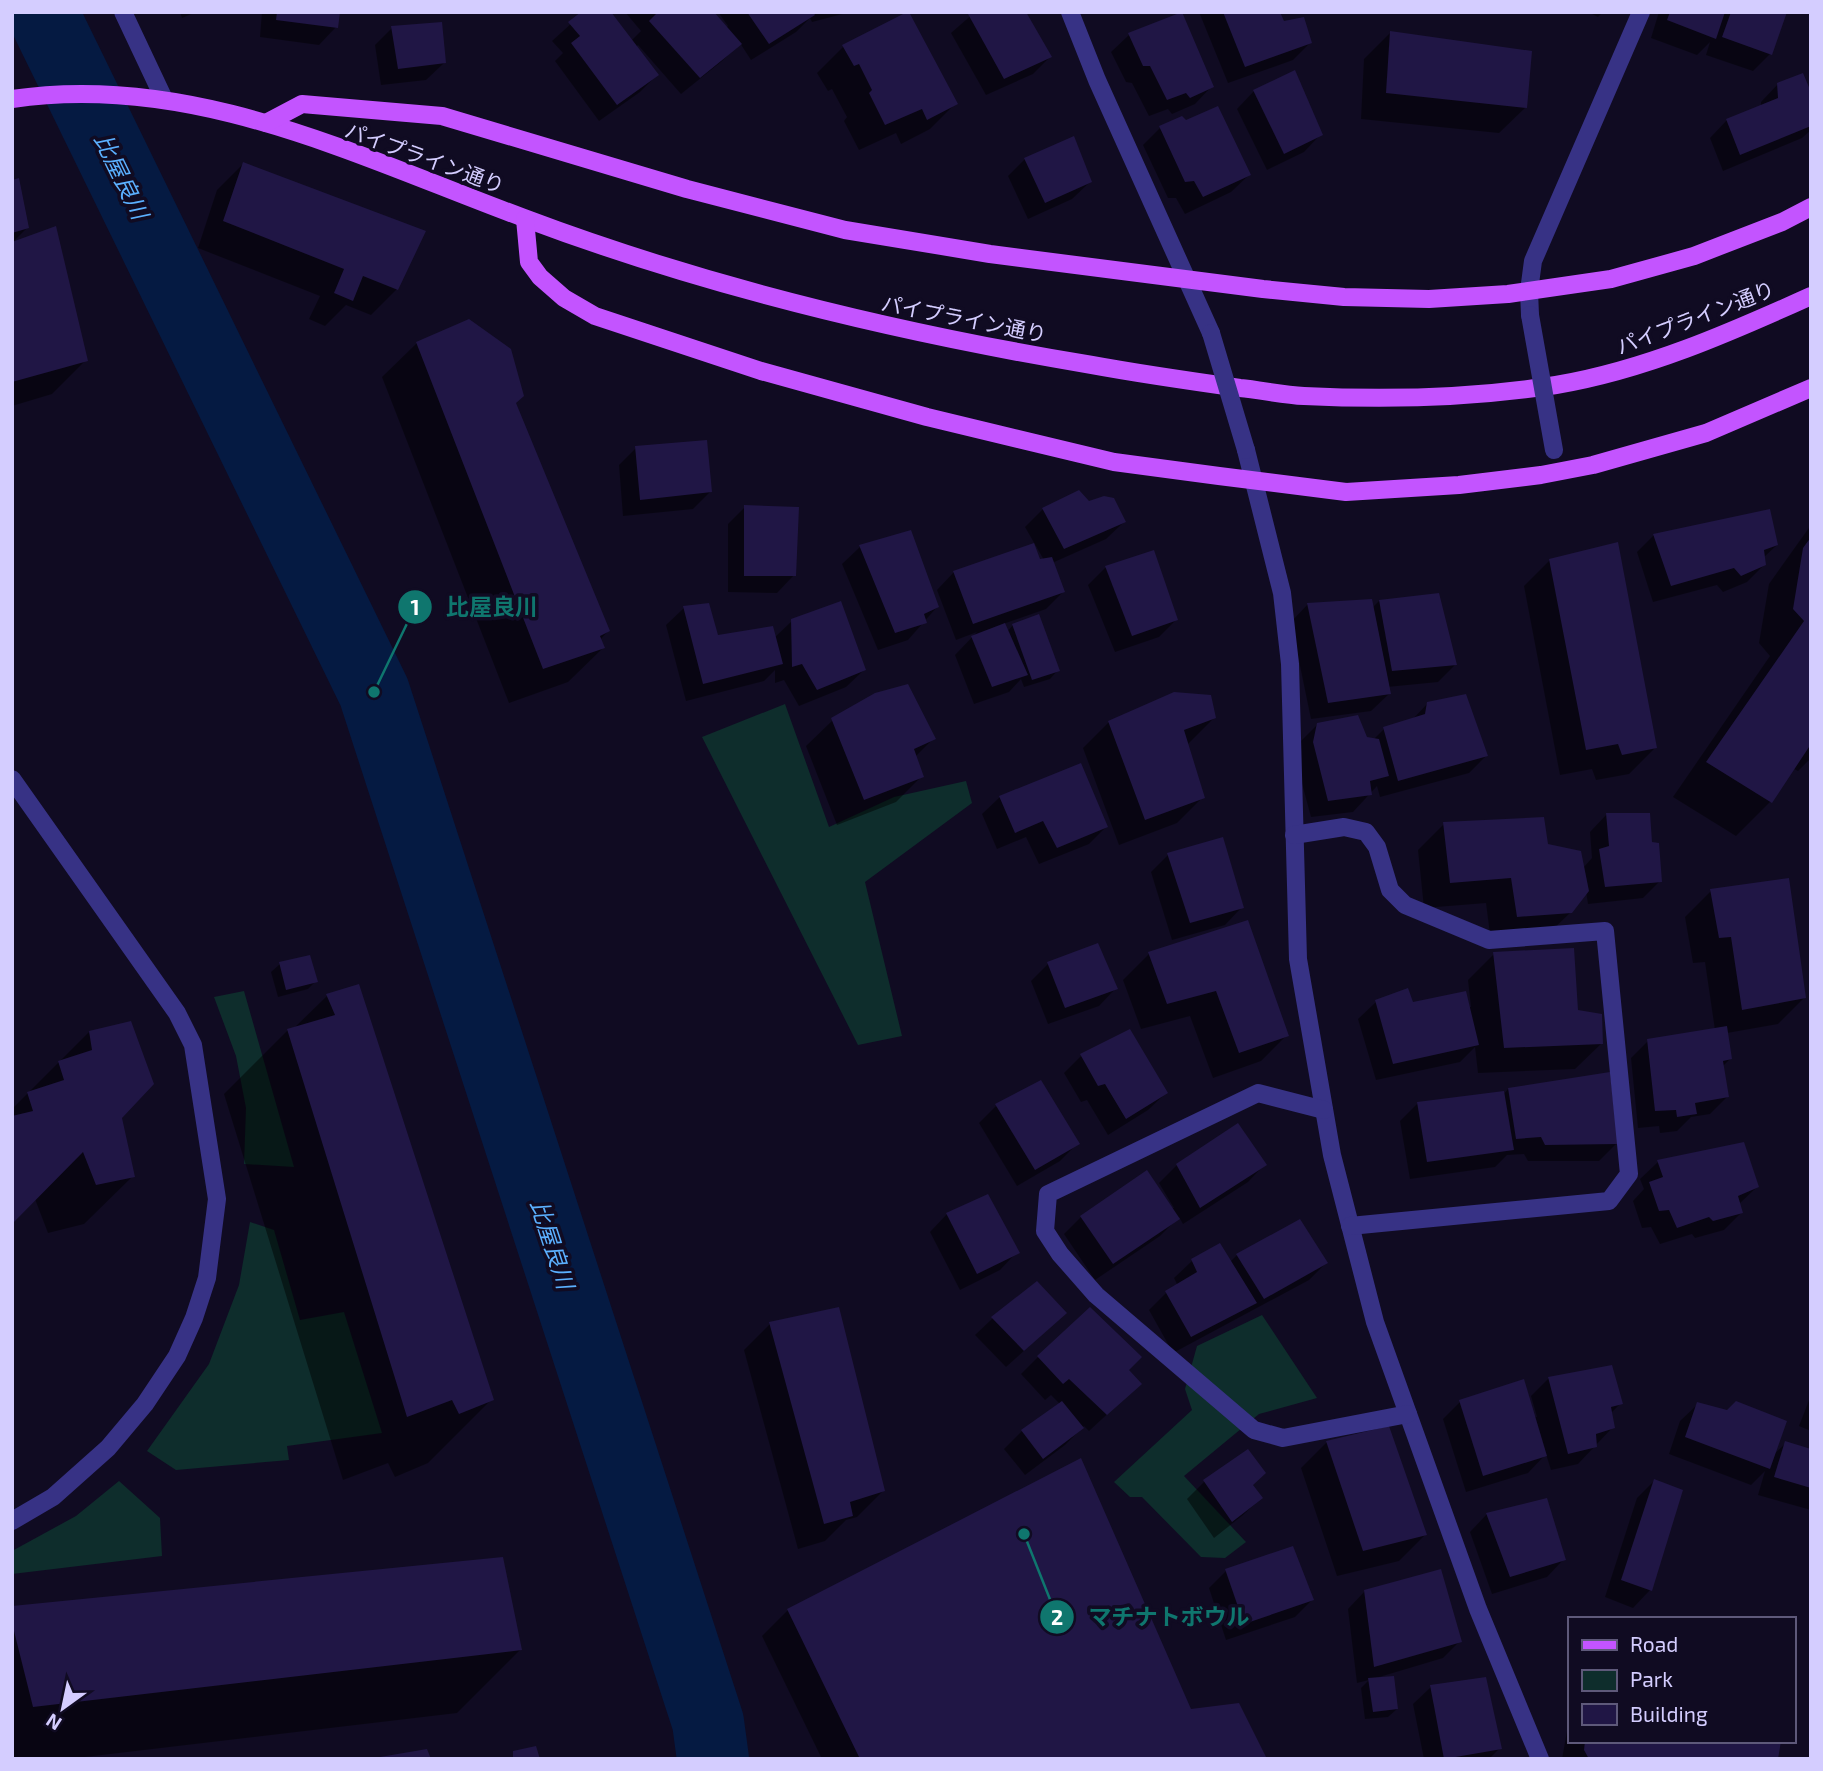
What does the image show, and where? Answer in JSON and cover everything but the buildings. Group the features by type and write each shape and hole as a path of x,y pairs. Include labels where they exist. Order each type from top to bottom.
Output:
{"main road":[{"name":"パイプライン通り","path":"14,99 69,92 125,95 201,105 266,123 422,178 525,219 662,266 849,318 993,349 1161,377 1301,396 1429,397 1556,385 1636,367 1736,329 1811,296"},
{"path":"266,123 302,104 442,116 687,189 845,230 990,254 1344,297 1429,299 1529,291 1611,279 1694,256 1782,222 1811,207"},
{"path":"525,219 529,261 540,277 564,298 595,316 761,371 927,417 1114,462 1254,481 1346,492 1459,485 1558,472 1593,465 1706,433 1811,388"}],"street":[{"path":"123,12 164,99"},
{"path":"1070,12 1097,80 1211,333 1254,481 1282,593 1290,664 1298,959 1332,1155 1375,1322 1478,1609 1540,1759"},
{"path":"1558,472 1530,314 1529,291 1533,261 1641,12"},
{"path":"12,779 170,1002 188,1034 193,1045 217,1199 207,1278 194,1318 177,1356 145,1404 108,1448 52,1497 12,1521"},
{"path":"1294,835 1344,827 1366,832 1377,847 1390,890 1405,905 1489,940 1605,931 1629,1174 1609,1201 1350,1226"},
{"path":"1324,1110 1258,1093 1048,1194 1045,1231 1060,1254 1096,1295 1254,1430 1283,1438 1408,1414"}],"green space":[{"path":"785,704 829,827 894,797 966,781 972,803 865,882 902,1036 858,1045 702,737"},
{"path":"244,991 294,1167 244,1164 246,1108 236,1056 214,997"},
{"path":"250,1222 274,1230 300,1320 344,1312 382,1433 287,1446 289,1460 176,1470 147,1451 209,1364 239,1285"},
{"path":"1262,1315 1317,1398 1259,1414 1184,1476 1246,1542 1225,1558 1201,1557 1142,1497 1130,1497 1114,1482 1192,1410 1185,1389 1197,1346"},
{"path":"119,1481 160,1518 162,1556 12,1574 12,1551 76,1516"}],"waterway":[{"name":"比屋良川","path":"42,12 374,692 708,1722 713,1759"}],"place":[{"name":"比屋良川","path":"374,692"},
{"name":"マチナトボウル","path":"1024,1534"}]}
